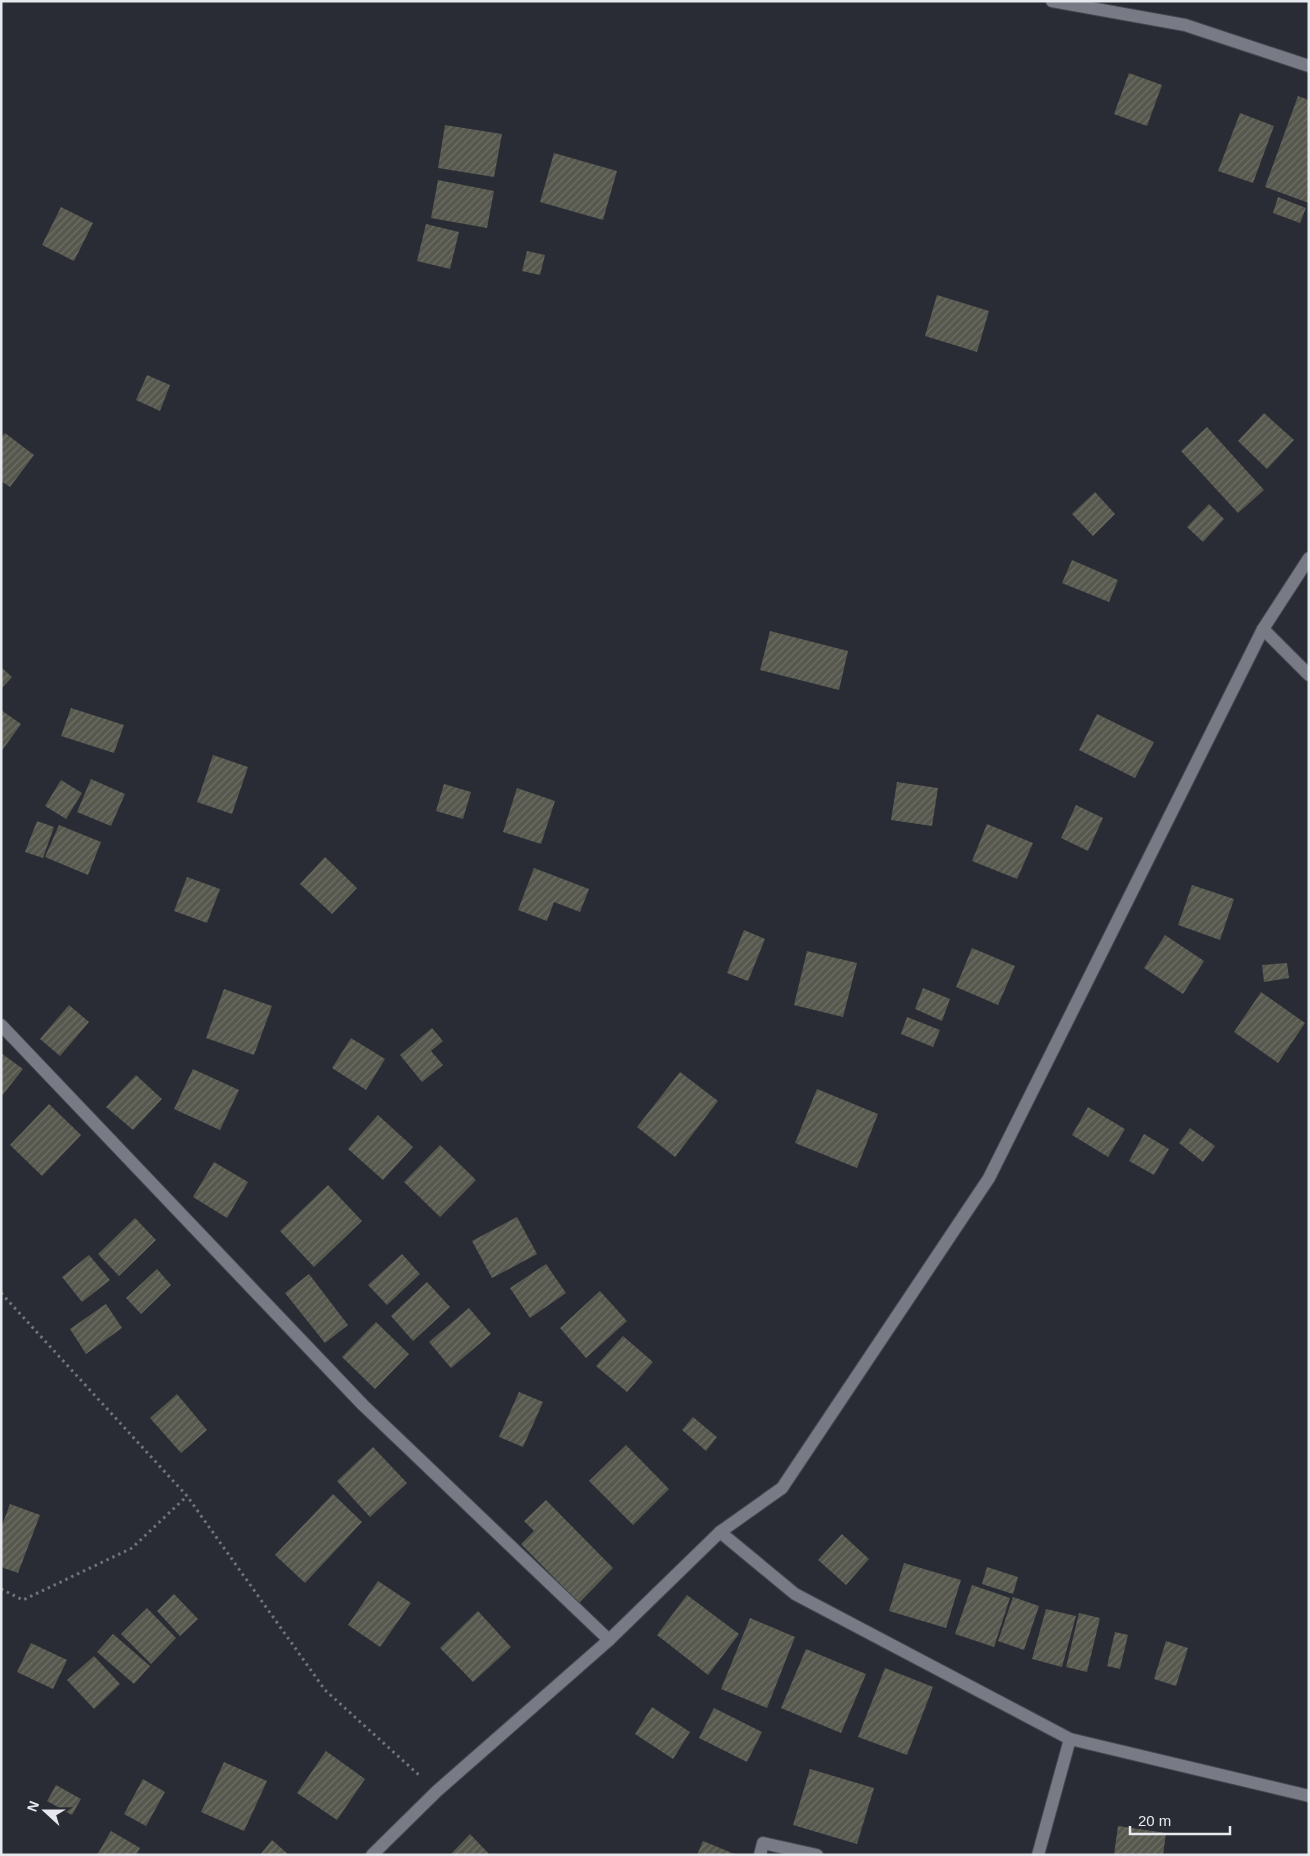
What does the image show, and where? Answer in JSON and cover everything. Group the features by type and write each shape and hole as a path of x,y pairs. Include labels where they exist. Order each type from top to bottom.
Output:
{"street":[{"path":"1052,1 1185,25 1309,66"},
{"path":"372,1855 437,1791 610,1640 720,1532 782,1488 989,1178 1263,629 1309,558"},
{"path":"1263,629 1309,675"},
{"path":"1,1025 363,1405 610,1640"},
{"path":"720,1532 795,1594 1070,1739 1309,1796"},
{"path":"1038,1855 1070,1739"},
{"path":"760,1855 763,1843 816,1855"}],"path":[{"path":"1,1293 187,1496 324,1690 437,1791"},
{"path":"1,1589 24,1600 132,1548 187,1496"}],"building":[{"path":"1129,73 1162,85 1147,126 1114,114"},
{"path":"1298,96 1309,100 1309,203 1265,187"},
{"path":"1240,113 1274,126 1253,183 1218,171"},
{"path":"445,125 502,134 494,177 438,168"},
{"path":"554,153 617,171 603,220 540,202"},
{"path":"438,180 494,191 487,228 431,218"},
{"path":"1278,197 1306,208 1300,223 1273,213"},
{"path":"61,207 93,223 74,261 42,245"},
{"path":"426,224 459,232 450,269 417,261"},
{"path":"527,251 545,255 540,275 522,271"},
{"path":"937,295 989,311 977,352 925,336"},
{"path":"147,375 170,385 160,411 136,400"},
{"path":"1264,413 1294,440 1267,469 1238,441"},
{"path":"1207,427 1264,490 1238,513 1181,451"},
{"path":"5,433 34,455 10,487 1,481 1,438"},
{"path":"1095,492 1115,514 1093,536 1072,514"},
{"path":"1209,504 1224,519 1203,542 1187,527"},
{"path":"1072,560 1118,580 1109,602 1062,583"},
{"path":"770,631 848,651 839,690 760,670"},
{"path":"1,667 12,677 1,689"},
{"path":"71,708 124,725 114,753 61,736"},
{"path":"1,710 21,724 1,752"},
{"path":"1097,714 1154,742 1135,778 1079,750"},
{"path":"213,755 248,767 232,814 197,802"},
{"path":"91,779 125,794 111,826 77,812"},
{"path":"61,780 82,793 66,819 45,806"},
{"path":"897,782 938,788 932,826 891,820"},
{"path":"444,784 471,792 463,819 436,811"},
{"path":"517,788 555,801 541,844 503,832"},
{"path":"1076,805 1103,818 1088,851 1061,838"},
{"path":"37,821 54,827 43,858 25,852"},
{"path":"987,824 1033,843 1017,879 972,861"},
{"path":"59,825 101,842 88,875 45,857"},
{"path":"325,857 357,888 332,914 300,884"},
{"path":"534,868 589,889 580,912 554,902 547,921 518,910"},
{"path":"187,877 220,889 207,923 174,911"},
{"path":"1192,885 1234,899 1220,940 1178,925"},
{"path":"744,930 765,939 748,981 727,973"},
{"path":"1165,935 1204,961 1183,994 1144,968"},
{"path":"972,948 1015,966 998,1005 956,987"},
{"path":"807,951 857,963 843,1017 794,1005"},
{"path":"1287,963 1289,978 1264,982 1262,965"},
{"path":"923,988 950,999 942,1021 915,1009"},
{"path":"224,989 272,1006 254,1055 206,1038"},
{"path":"1261,992 1305,1023 1278,1063 1234,1032"},
{"path":"69,1005 89,1022 60,1056 40,1039"},
{"path":"907,1017 940,1030 933,1047 901,1034"},
{"path":"432,1028 443,1041 431,1051 443,1065 422,1082 400,1055"},
{"path":"351,1038 385,1059 366,1090 332,1068"},
{"path":"1,1053 23,1069 1,1097"},
{"path":"193,1069 239,1090 220,1130 174,1109"},
{"path":"680,1072 718,1101 675,1157 637,1127"},
{"path":"136,1075 162,1099 133,1130 106,1107"},
{"path":"817,1089 878,1114 857,1168 795,1143"},
{"path":"49,1104 81,1135 42,1176 10,1145"},
{"path":"1088,1107 1125,1129 1108,1157 1072,1135"},
{"path":"378,1115 413,1147 383,1180 348,1149"},
{"path":"1190,1128 1215,1146 1203,1162 1179,1143"},
{"path":"1144,1134 1169,1149 1154,1175 1129,1161"},
{"path":"440,1145 476,1180 440,1217 404,1182"},
{"path":"214,1162 248,1182 227,1218 193,1197"},
{"path":"328,1185 362,1221 314,1267 280,1231"},
{"path":"517,1217 537,1254 492,1278 472,1241"},
{"path":"135,1218 156,1240 119,1276 98,1254"},
{"path":"402,1254 420,1274 387,1305 368,1285"},
{"path":"89,1255 110,1280 82,1302 62,1277"},
{"path":"546,1264 566,1293 530,1318 510,1288"},
{"path":"157,1269 171,1285 141,1314 126,1298"},
{"path":"309,1274 348,1325 325,1343 285,1293"},
{"path":"427,1282 450,1307 413,1341 391,1316"},
{"path":"600,1291 627,1321 586,1358 560,1328"},
{"path":"106,1304 122,1328 86,1354 70,1329"},
{"path":"469,1308 491,1334 451,1368 429,1342"},
{"path":"376,1322 409,1354 375,1389 342,1357"},
{"path":"623,1336 653,1362 627,1392 596,1366"},
{"path":"519,1392 543,1402 523,1447 499,1437"},
{"path":"177,1394 207,1430 181,1453 150,1418"},
{"path":"693,1417 717,1437 706,1451 682,1430"},
{"path":"626,1445 669,1489 633,1525 589,1481"},
{"path":"373,1447 407,1483 370,1517 337,1481"},
{"path":"333,1494 362,1522 305,1583 275,1555"},
{"path":"546,1500 613,1568 579,1603 521,1544 534,1531 524,1521"},
{"path":"10,1504 40,1515 18,1573 1,1567 1,1528"},
{"path":"842,1534 869,1559 846,1585 818,1560"},
{"path":"904,1563 961,1580 946,1628 889,1611"},
{"path":"987,1567 1018,1577 1013,1594 982,1584"},
{"path":"378,1581 411,1603 380,1647 348,1625"},
{"path":"972,1585 1010,1598 994,1647 955,1634"},
{"path":"174,1594 198,1619 180,1636 157,1611"},
{"path":"687,1595 739,1634 708,1675 657,1635"},
{"path":"1013,1597 1039,1606 1024,1650 998,1641"},
{"path":"147,1608 176,1638 151,1664 121,1634"},
{"path":"1046,1609 1076,1616 1062,1667 1032,1659"},
{"path":"478,1611 511,1647 473,1682 440,1648"},
{"path":"1079,1613 1100,1618 1087,1672 1066,1667"},
{"path":"750,1618 795,1637 767,1708 721,1689"},
{"path":"1115,1632 1128,1635 1120,1669 1107,1666"},
{"path":"113,1634 150,1666 134,1684 97,1652"},
{"path":"1166,1641 1188,1648 1176,1686 1154,1679"},
{"path":"31,1643 67,1660 53,1689 17,1672"},
{"path":"806,1649 866,1674 841,1733 781,1708"},
{"path":"94,1656 120,1684 94,1709 67,1680"},
{"path":"885,1668 933,1687 907,1755 858,1737"},
{"path":"652,1707 690,1732 673,1759 635,1734"},
{"path":"714,1708 762,1732 747,1762 699,1738"},
{"path":"326,1751 365,1779 337,1820 297,1793"},
{"path":"224,1762 267,1781 244,1831 201,1812"},
{"path":"810,1769 874,1788 857,1844 793,1825"},
{"path":"143,1779 165,1792 146,1826 124,1814"},
{"path":"56,1785 81,1799 72,1815 47,1801"},
{"path":"1118,1826 1166,1833 1163,1855 1114,1855"},
{"path":"111,1831 140,1848 136,1855 97,1855"},
{"path":"470,1834 490,1855 450,1855"},
{"path":"272,1840 289,1855 260,1855"},
{"path":"703,1841 737,1855 697,1855"}]}
